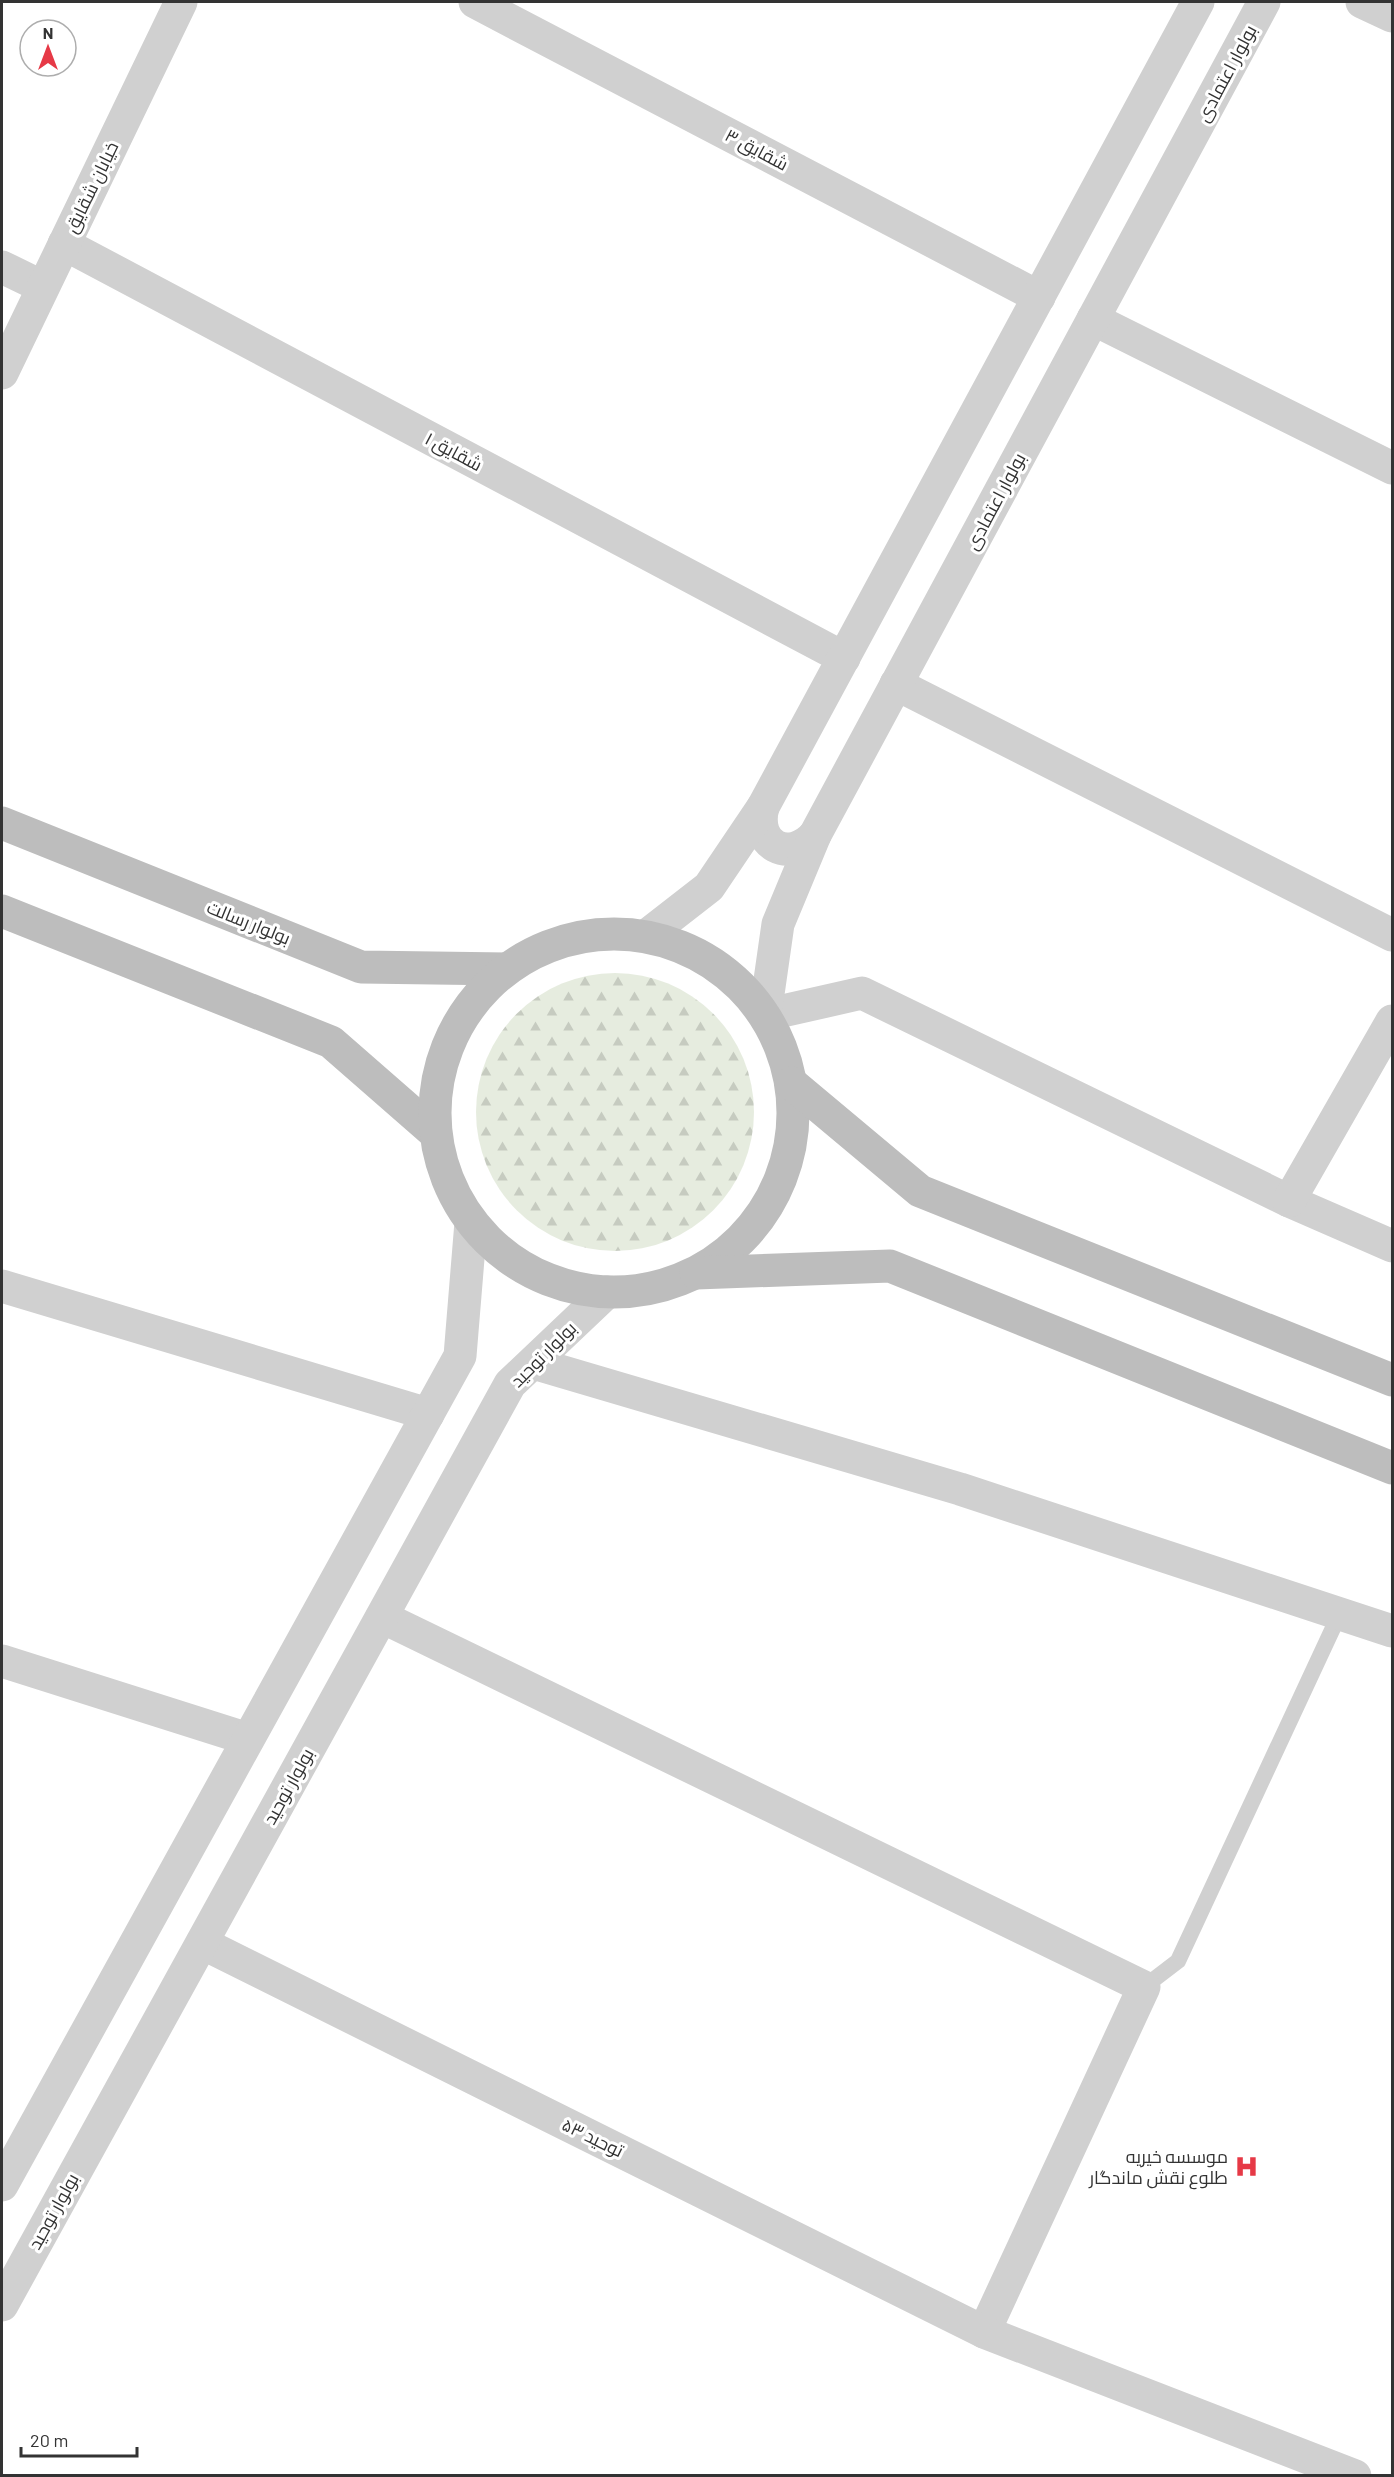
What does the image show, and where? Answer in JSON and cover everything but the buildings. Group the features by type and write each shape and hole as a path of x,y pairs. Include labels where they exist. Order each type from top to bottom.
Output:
{"main road":[{"name":"بولوار رسالت","path":"2,823 361,967 507,969"},
{"path":"2,911 331,1042 434,1132"},
{"path":"609,933 646,936 681,947 714,963 742,987 765,1015 782,1048 791,1083 794,1115 791,1147 782,1178 767,1208 732,1248 696,1273 638,1291 607,1292 576,1288 520,1266 493,1246 471,1222 453,1195 441,1164 434,1132 434,1095 442,1058 454,1032 480,993 507,969 538,950 573,938 609,933"},
{"path":"791,1083 920,1191 1392,1380"},
{"path":"696,1273 890,1266 1392,1468"}],"street":[{"name":"خیابان شقایق","path":"2,373 182,2"},
{"name":"شقایق ۳","path":"475,2 1039,297"},
{"path":"646,936 710,887 763,807 1198,2"},
{"name":"بولوار اعتمادی","path":"765,1015 778,924 814,835 1264,2"},
{"path":"1362,2 1392,16"},
{"name":"شقایق ۱","path":"64,244 844,658"},
{"path":"2,267 43,287"},
{"path":"1093,319 1392,468"},
{"path":"896,684 1392,935"},
{"path":"763,807 760,820 762,832 770,843 781,849 794,850 806,844 814,835"},
{"path":"765,1015 862,993 1289,1201 1392,1246"},
{"path":"1289,1201 1392,1021"},
{"path":"2,2185 460,1356 471,1222"},
{"path":"2,1286 428,1414"},
{"name":"بولوار توحید","path":"2,2305 510,1384 607,1292"},
{"path":"533,1363 960,1489 1392,1631"},
{"path":"382,1617 1144,1987 984,2331"},
{"path":"2,1661 248,1739"},
{"name":"توحید ۵۳","path":"202,1942 984,2331 1355,2475"}],"lane":[{"path":"1144,1987 1178,1961 1340,1613"}],"green space":[{"path":"615,973 642,976 668,984 692,997 713,1014 730,1035 743,1059 751,1085 754,1112 751,1139 743,1165 730,1189 713,1210 692,1227 668,1240 642,1248 615,1251 588,1248 562,1240 538,1227 517,1210 500,1189 487,1165 479,1139 476,1112 479,1085 487,1059 500,1035 517,1014 538,997 562,984 588,976"}],"place":[{"name":"موسسه خیریه طلوع نقش ماندگار","path":"1246,2166"}]}
